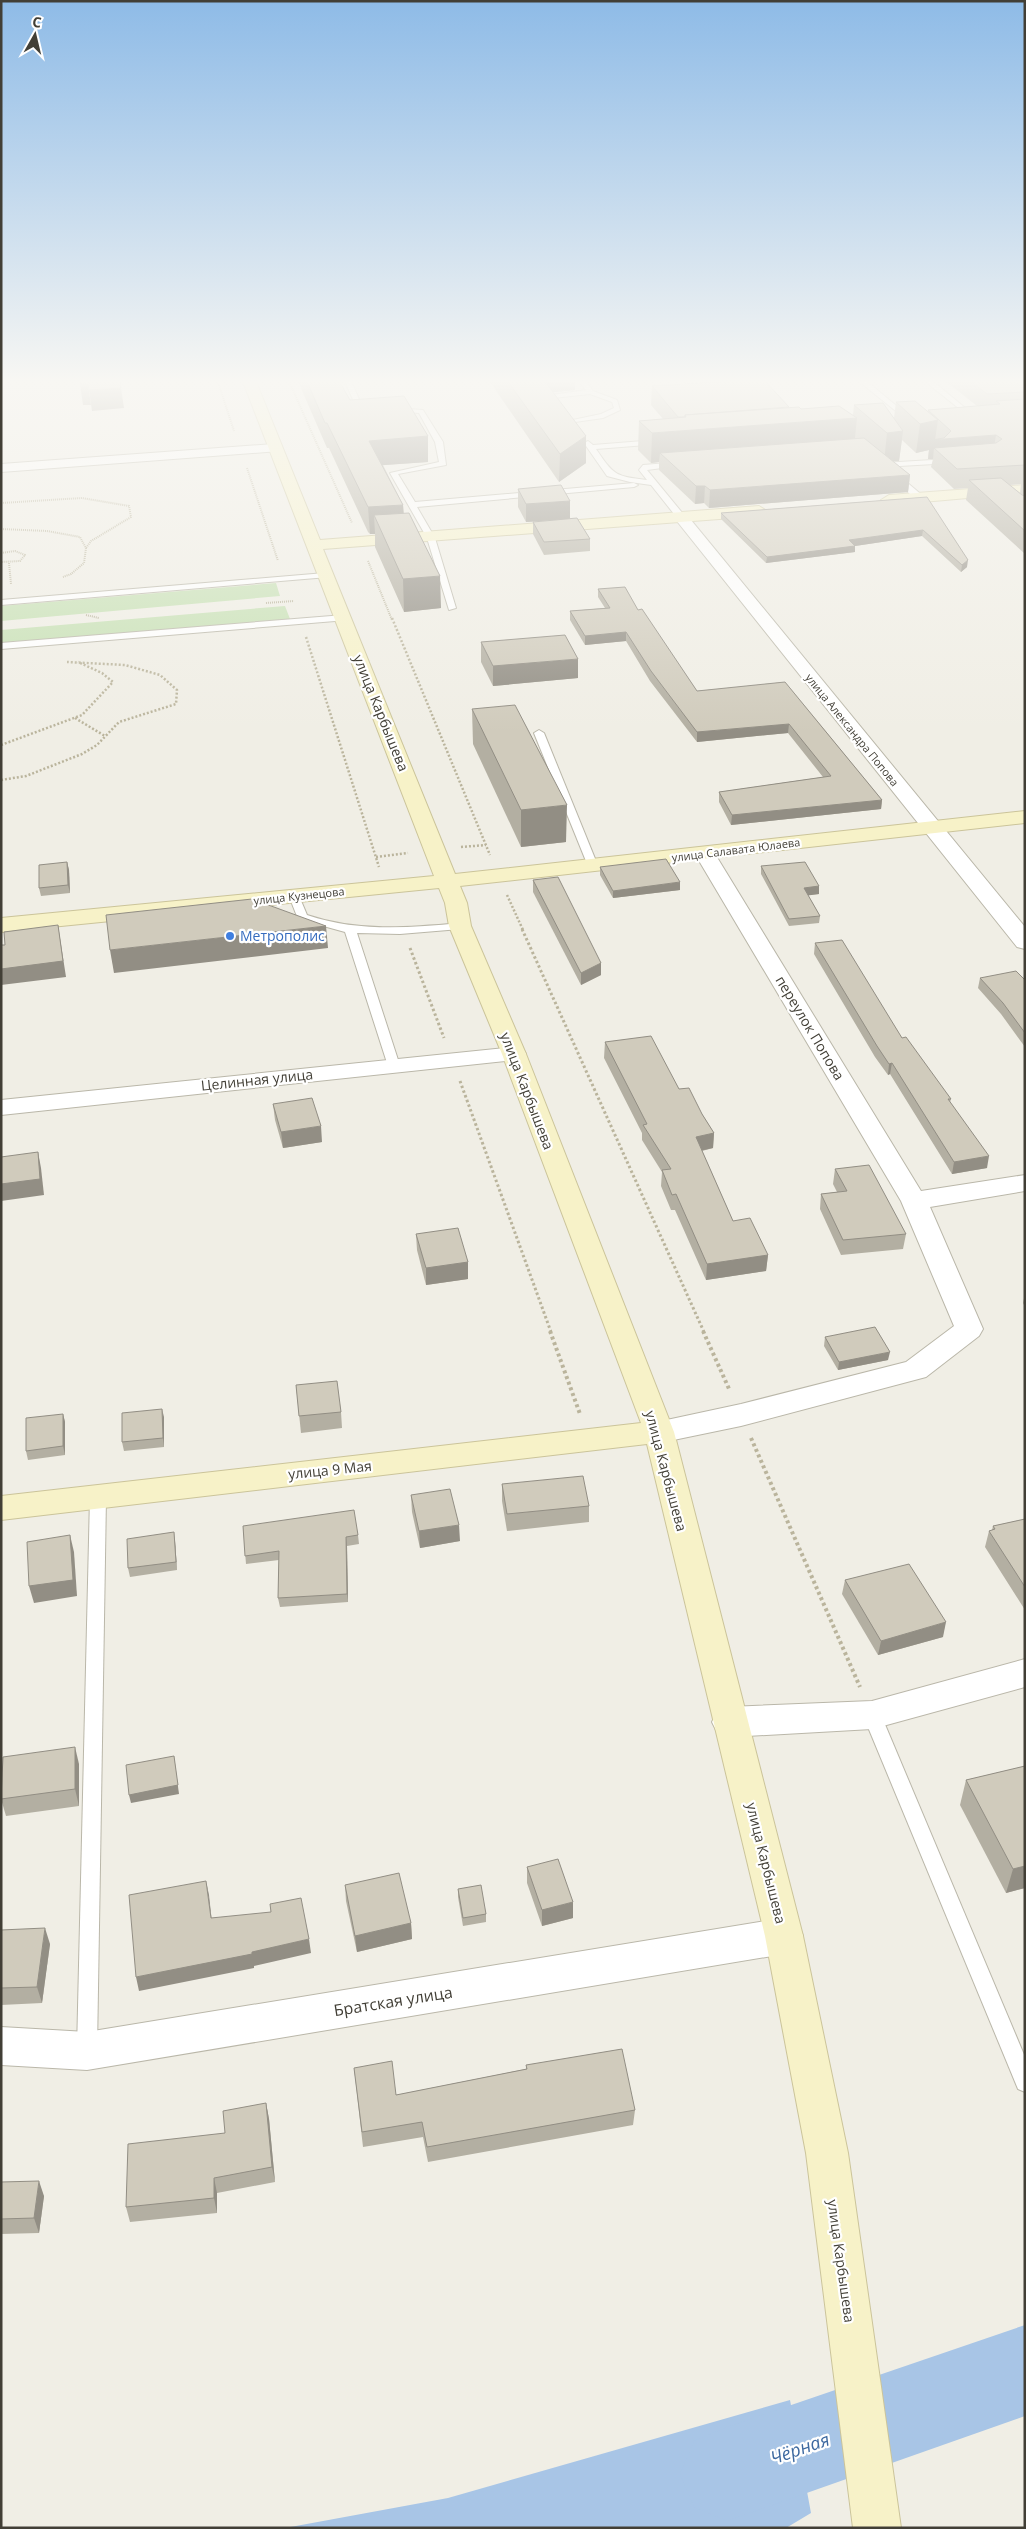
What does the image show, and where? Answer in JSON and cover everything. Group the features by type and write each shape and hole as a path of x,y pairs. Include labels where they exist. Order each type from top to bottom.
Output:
{"main road":[{"name":"улица Карбышева","path":"295,497 456,903 460,926 514,1054 659,1432 729,1722 784,1936 827,2153 877,2528"},
{"path":"872,502 931,497"},
{"path":"315,545 431,538 777,509"},
{"name":"улица Салавата Юлаева","path":"447,881 706,854 1025,817"},
{"name":"улица Кузнецова","path":"1,925 447,881"},
{"name":"улица 9 Мая","path":"1,1508 659,1432"}],"street":[{"path":"1009,497 1017,504"},
{"name":"улица Александра Попова","path":"681,517 1025,942"},
{"name":"переулок Попова","path":"706,854 914,1201 969,1329 916,1370 741,1415"},
{"name":"Целинная улица","path":"1,1108 98,1096 514,1054"},
{"path":"914,1201 1025,1183"},
{"path":"659,1432 741,1415"},
{"path":"729,1722 872,1715 1025,1673"},
{"name":"Братская улица","path":"1,2046 87,2051 784,1936"}],"lane":[{"path":"407,497 431,538 452,608"},
{"path":"411,505 499,497"},
{"path":"665,497 681,517"},
{"path":"1,603 325,575"},
{"path":"1,646 344,618"},
{"path":"539,733 593,866"},
{"path":"294,896 302,917 320,924 350,930 404,932 460,926"},
{"path":"350,930 394,1066"},
{"path":"87,2051 98,1497"},
{"path":"872,1715 1025,2082"}],"path":[{"path":"341,497 499,876 741,1415 872,1715"},
{"path":"1,503 70,498 108,499 129,506 131,518 92,541 86,548 84,563 71,574 63,577"},
{"path":"1,529 47,531 80,537 86,548"},
{"path":"1,553 15,551 25,555 20,560 1,562"},
{"path":"1,745 82,715 113,682 102,673 75,661"},
{"path":"1,780 26,776 82,754 119,722 176,704 178,690 160,675 125,665 65,662"},
{"path":"74,718 105,736"}],"green space":[{"path":"276,583 280,596 1,621 1,606"},
{"path":"285,606 290,619 1,646 1,630"}],"water":[{"path":"790,2400 811,2513 786,2528 285,2528 448,2498"}],"building":[{"path":"363,497 399,497 403,505 368,507"},
{"path":"522,497 568,497 570,501 526,504"},
{"path":"927,497 968,560 962,565 923,530 849,540 855,546 767,557 721,513"},
{"path":"988,497 1025,497 1025,531"},
{"path":"409,513 440,576 403,579 374,515"},
{"path":"577,518 590,539 544,542 533,522"},
{"path":"625,587 638,610 642,609 697,691 785,682 882,800 732,815 719,792 831,776 789,724 697,732 651,671 626,632 585,636 570,611 610,608 598,589"},
{"path":"565,635 578,659 493,666 481,642"},
{"path":"515,705 567,805 521,810 472,709"},
{"path":"666,859 680,882 613,891 600,867"},
{"path":"67,862 68,885 39,888 39,865"},
{"path":"805,862 819,886 804,888 820,916 789,919 761,866"},
{"path":"558,877 601,963 581,973 533,880"},
{"path":"252,899 326,926 110,950 106,915"},
{"path":"58,925 63,961 1,969 1,945 5,945 4,932"},
{"path":"842,940 902,1038 906,1037 989,1156 954,1162 892,1063 889,1064 877,1046 815,943"},
{"path":"1016,971 1025,980 1025,1033 1003,1003 980,978"},
{"path":"651,1036 679,1089 689,1088 714,1133 696,1137 733,1221 750,1218 768,1255 707,1264 676,1194 672,1195 662,1170 671,1169 643,1125 647,1124 605,1042"},
{"path":"312,1098 321,1126 281,1132 273,1104"},
{"path":"38,1152 40,1179 1,1184 1,1157"},
{"path":"869,1165 906,1234 843,1240 821,1194 847,1191 835,1169"},
{"path":"458,1228 468,1262 426,1268 416,1234"},
{"path":"875,1327 890,1352 839,1362 825,1337"},
{"path":"337,1381 341,1412 299,1416 296,1385"},
{"path":"162,1409 163,1438 122,1442 122,1413"},
{"path":"63,1414 63,1446 26,1451 26,1418"},
{"path":"583,1476 589,1506 507,1514 502,1484"},
{"path":"450,1489 459,1525 419,1531 411,1495"},
{"path":"354,1510 358,1535 346,1537 347,1594 278,1598 279,1551 245,1556 243,1526"},
{"path":"1025,1519 1025,1587 989,1531 995,1529 993,1526"},
{"path":"174,1532 176,1562 128,1568 127,1539"},
{"path":"70,1535 73,1580 29,1586 27,1542"},
{"path":"909,1564 946,1622 881,1641 845,1580"},
{"path":"75,1747 75,1789 1,1799 3,1757"},
{"path":"174,1756 178,1785 129,1795 126,1765"},
{"path":"1025,1766 1025,1866 1013,1869 966,1780"},
{"path":"558,1859 573,1902 542,1910 527,1867"},
{"path":"399,1873 411,1923 355,1936 345,1885"},
{"path":"206,1881 211,1918 271,1912 270,1904 301,1898 309,1939 252,1952 252,1954 136,1977 129,1895"},
{"path":"481,1885 486,1914 463,1918 458,1889"},
{"path":"45,1928 37,1987 1,1988 1,1930"},
{"path":"622,2049 635,2110 427,2147 422,2122 362,2132 354,2068 392,2061 396,2095 527,2069 526,2065"},
{"path":"266,2103 272,2167 214,2178 214,2198 126,2207 128,2144 225,2133 223,2111"},
{"path":"39,2181 34,2218 1,2219 1,2182"}],"waterway":[{"name":"Чёрная","path":"727,2474 1025,2370"}],"place":[{"name":"Метрополис","path":"230,936"}]}
